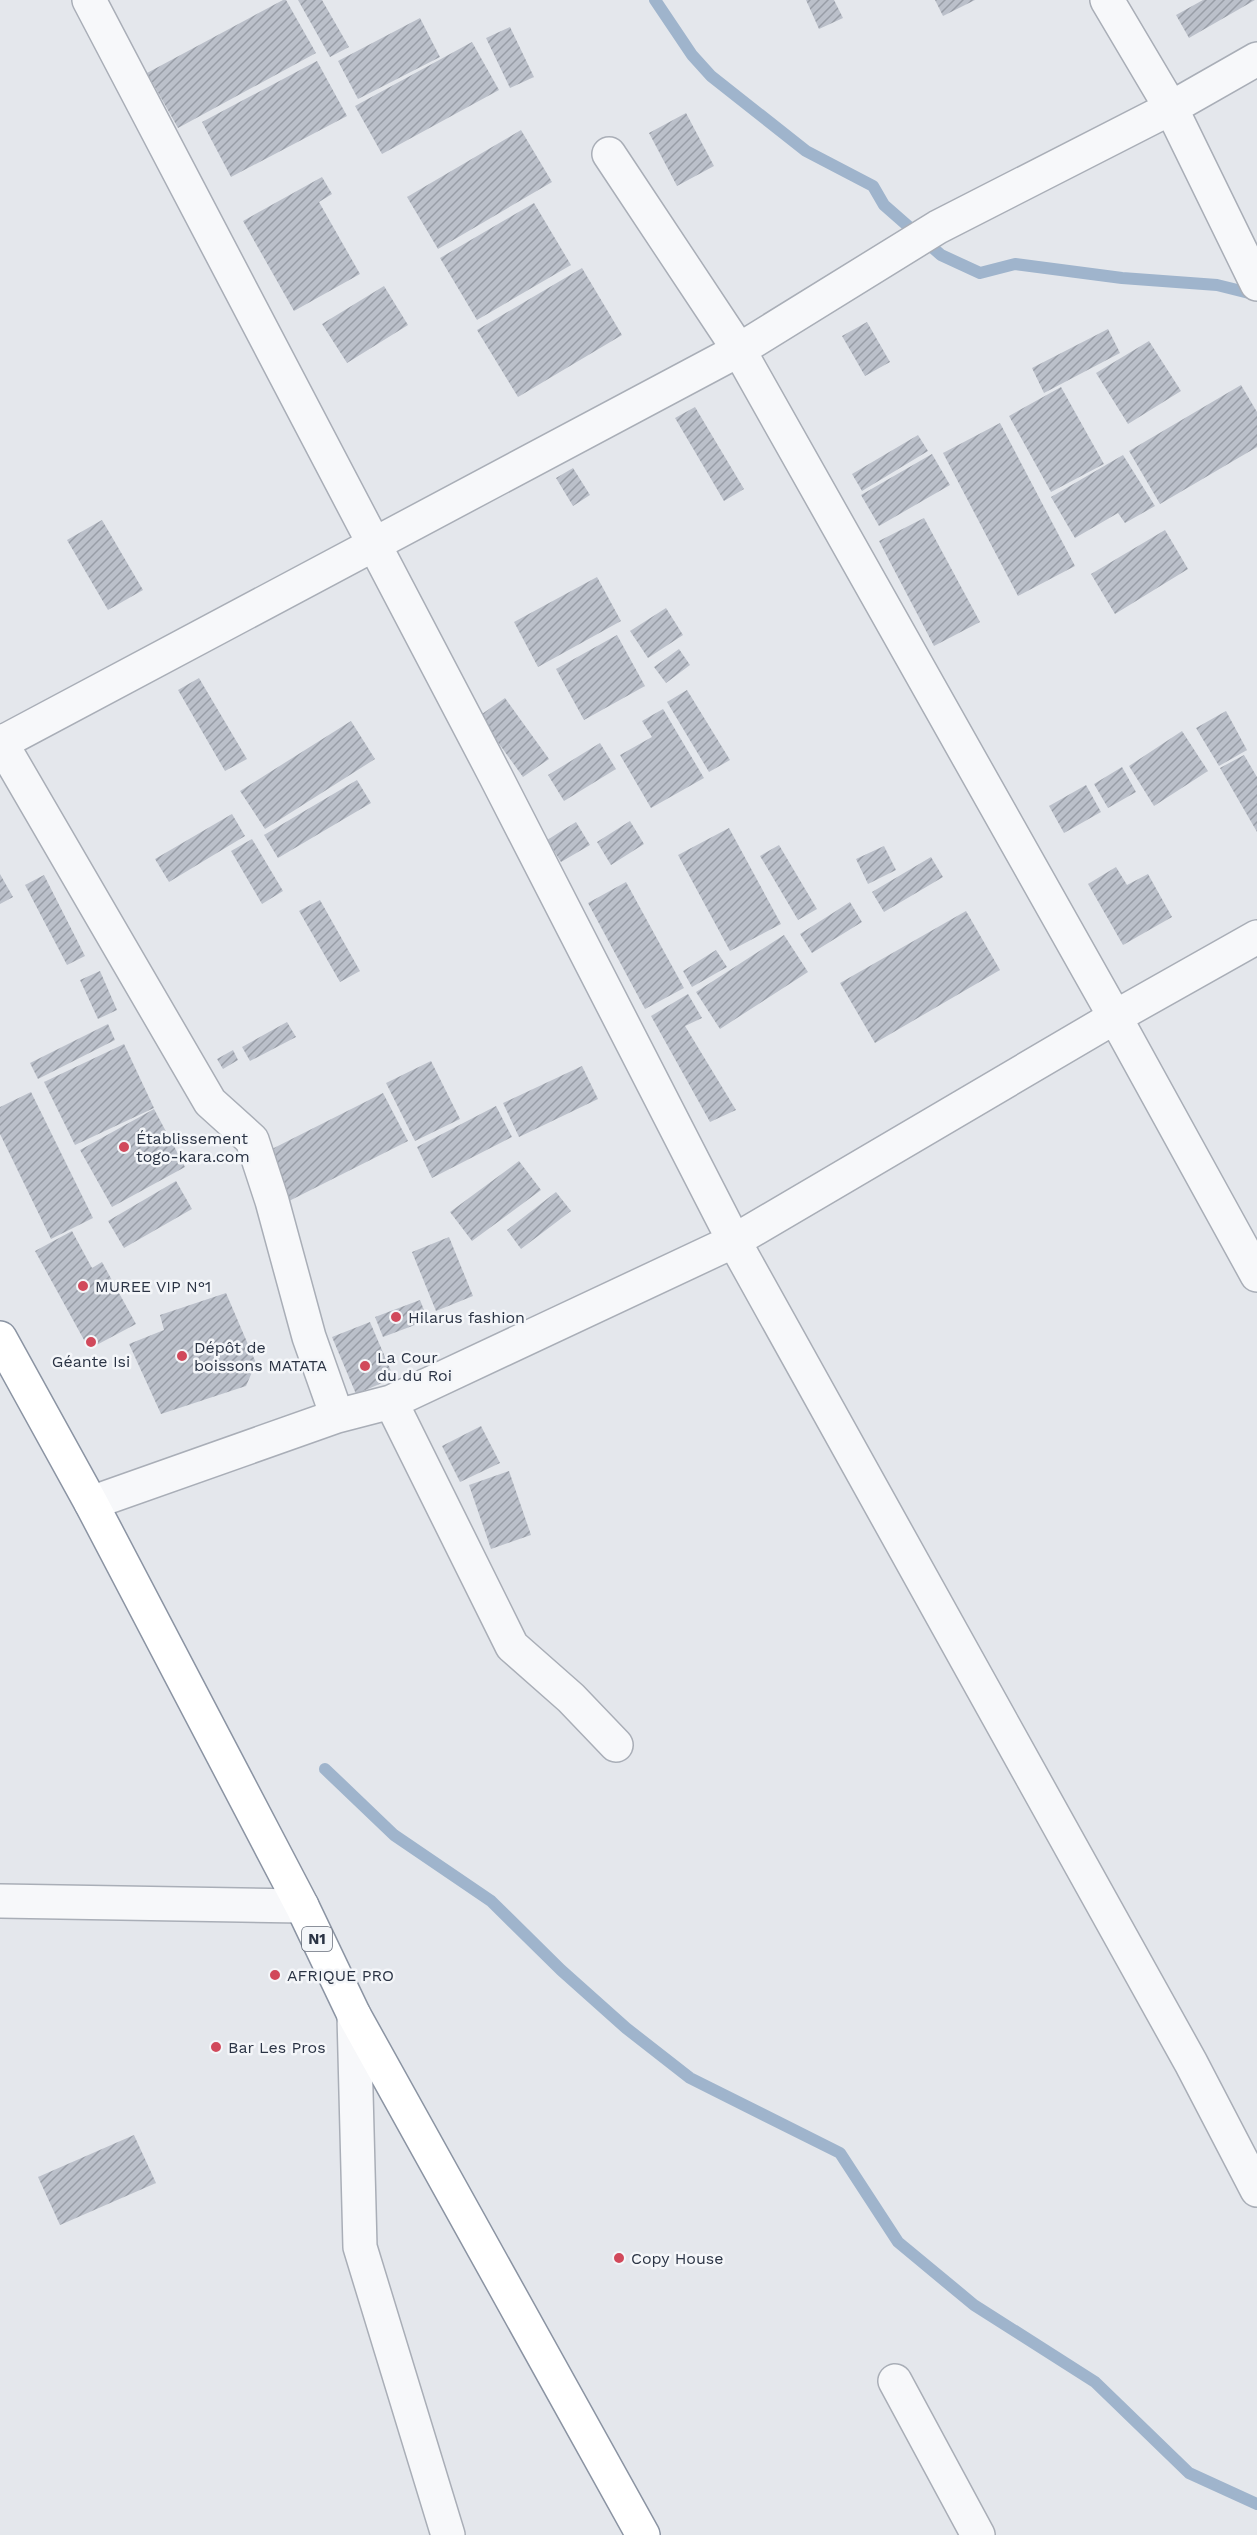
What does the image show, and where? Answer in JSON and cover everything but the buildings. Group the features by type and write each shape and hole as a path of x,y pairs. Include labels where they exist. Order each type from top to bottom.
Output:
{"highway":[{"name":"N1","path":"0,1338 91,1503 302,1906 354,2015 643,2535"}],"street":[{"path":"89,0 501,786 734,1241 1191,2063 1257,2190"},
{"path":"1107,0 1171,108 1253,275"},
{"path":"337,1416 309,1336 272,1200 252,1140 210,1101 0,742 739,350 938,226 1171,108 1257,59"},
{"path":"609,154 739,350 1115,1017 1257,1275"},
{"path":"91,1503 337,1416 391,1402 734,1241 1115,1017 1257,937"},
{"path":"391,1402 512,1646 571,1698 616,1745"},
{"path":"0,1901 302,1906"},
{"path":"354,2015 360,2247 448,2535"},
{"path":"895,2381 978,2535"}],"waterway":[{"path":"655,0 692,55 711,76 806,151 873,186 884,205 941,255 980,273 1015,264 1122,278 1217,285 1257,295"},
{"path":"325,1769 394,1835 491,1901 561,1970 626,2028 690,2078 840,2153 898,2242 974,2305 1095,2382 1189,2473 1257,2504"}],"place":[{"name":"Établissement togo-kara.com","path":"124,1147"},
{"name":"MUREE VIP N°1","path":"83,1286"},
{"name":"Hilarus fashion","path":"396,1317"},
{"name":"Géante Isi","path":"91,1342"},
{"name":"Dépôt de boissons MATATA","path":"182,1356"},
{"name":"La Cour du du Roi","path":"365,1366"},
{"name":"AFRIQUE PRO","path":"275,1975"},
{"name":"Bar Les Pros","path":"216,2047"},
{"name":"Copy House","path":"619,2258"}]}
